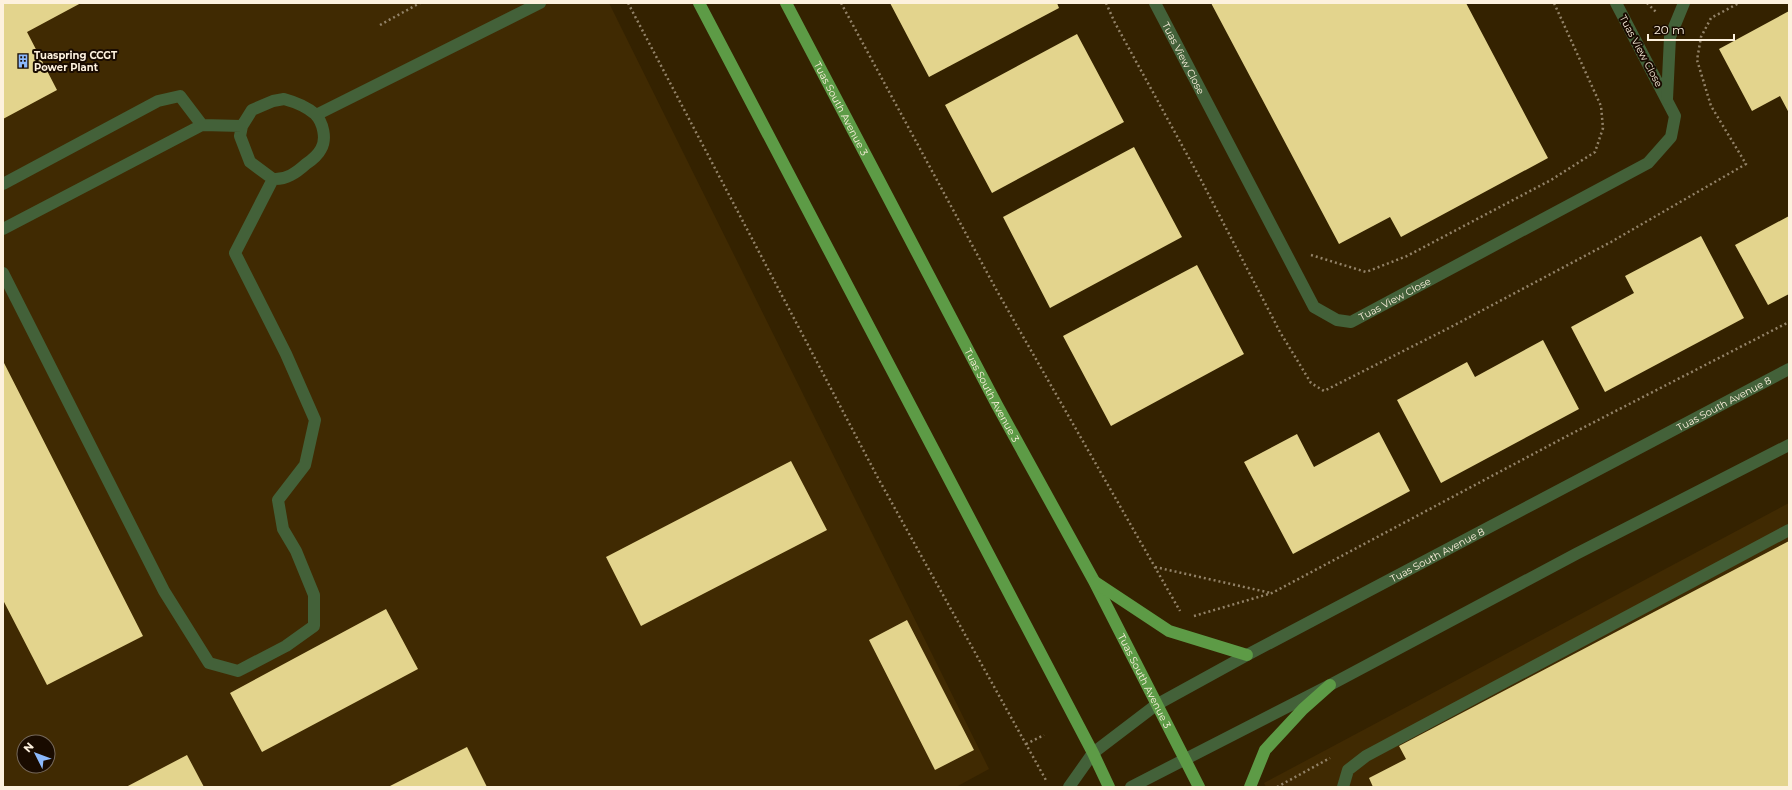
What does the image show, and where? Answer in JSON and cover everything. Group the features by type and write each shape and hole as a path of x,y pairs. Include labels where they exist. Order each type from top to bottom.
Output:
{"main road":[{"path":"699,3 1109,787"},
{"name":"Tuas South Avenue 3","path":"786,3 997,405 1094,581 1199,787"},
{"path":"1094,581 1169,631 1247,655"},
{"path":"1250,787 1266,750 1303,709 1330,685"}],"street":[{"path":"316,115 540,3"},
{"name":"Tuas View Close","path":"1155,3 1314,307 1337,320 1351,322 1648,163 1671,137 1675,116 1616,3"},
{"name":"Tuas View Close","path":"1667,100 1670,37 1684,3"},
{"path":"3,184 158,101 180,96 202,125"},
{"path":"284,99 295,102 316,115 323,129 325,139 322,148 316,156 298,171 285,178 273,179 250,162 240,136 242,126 252,110 273,101 284,99"},
{"path":"3,229 202,125 242,126"},
{"path":"3,273 164,591 210,663 238,671 286,646 314,626 314,595 296,551 282,528 278,500 305,465 315,420 286,354 235,253 273,179"},
{"name":"Tuas South Avenue 8","path":"1069,787 1092,753 1156,705 1247,655 1789,369"},
{"path":"1131,787 1330,685 1576,554 1789,445"},
{"path":"1343,787 1348,770 1366,756 1789,530"}],"path":[{"path":"380,25 420,3"},
{"path":"628,3 878,478 1047,782"},
{"path":"841,3 997,291 1180,613"},
{"path":"1106,3 1115,23 1201,180 1280,332 1311,383 1324,391 1449,328 1611,242 1746,164 1711,106 1697,60 1701,37 1711,18 1739,3"},
{"path":"1306,254 1366,272 1407,256 1551,180 1595,152 1603,128 1601,106 1554,3"},
{"path":"1191,617 1272,593 1566,436 1789,322"},
{"path":"1154,567 1272,593"},
{"path":"1026,744 1044,735"}],"shaded area":[{"path":"3,3 609,3 989,769 956,787 3,787"},
{"path":"1789,503 1789,787 1266,787 1264,783"}],"building":[{"name":"Tuaspring CCGT Power Plant","path":"3,3 81,3 27,32 57,90 3,119"},
{"path":"890,3 1057,3 1059,8 929,77"},
{"path":"1211,3 1466,3 1548,158 1401,237 1390,217 1339,244"},
{"path":"1789,11 1789,113 1780,96 1752,111 1719,49"},
{"path":"1077,34 1124,122 992,193 945,105"},
{"path":"1134,147 1182,237 1050,308 1003,217"},
{"path":"1789,216 1789,294 1768,305 1735,245"},
{"path":"1701,236 1744,318 1605,392 1571,327 1634,293 1625,276"},
{"path":"1197,265 1244,354 1111,426 1063,336"},
{"path":"1543,340 1579,409 1441,483 1397,400 1467,362 1475,377"},
{"path":"3,361 143,636 47,685 3,600"},
{"path":"1379,432 1410,491 1293,554 1244,462 1297,434 1314,467"},
{"path":"791,461 827,530 641,626 606,557"},
{"path":"1789,541 1789,787 1373,787 1369,778 1406,759 1399,746"},
{"path":"386,609 418,669 262,752 230,693"},
{"path":"907,620 974,750 935,770 869,640"},
{"path":"467,747 487,787 388,787"},
{"path":"187,755 204,787 126,787"}],"place":[{"name":"Tuaspring CCGT Power Plant","path":"23,61"}]}
